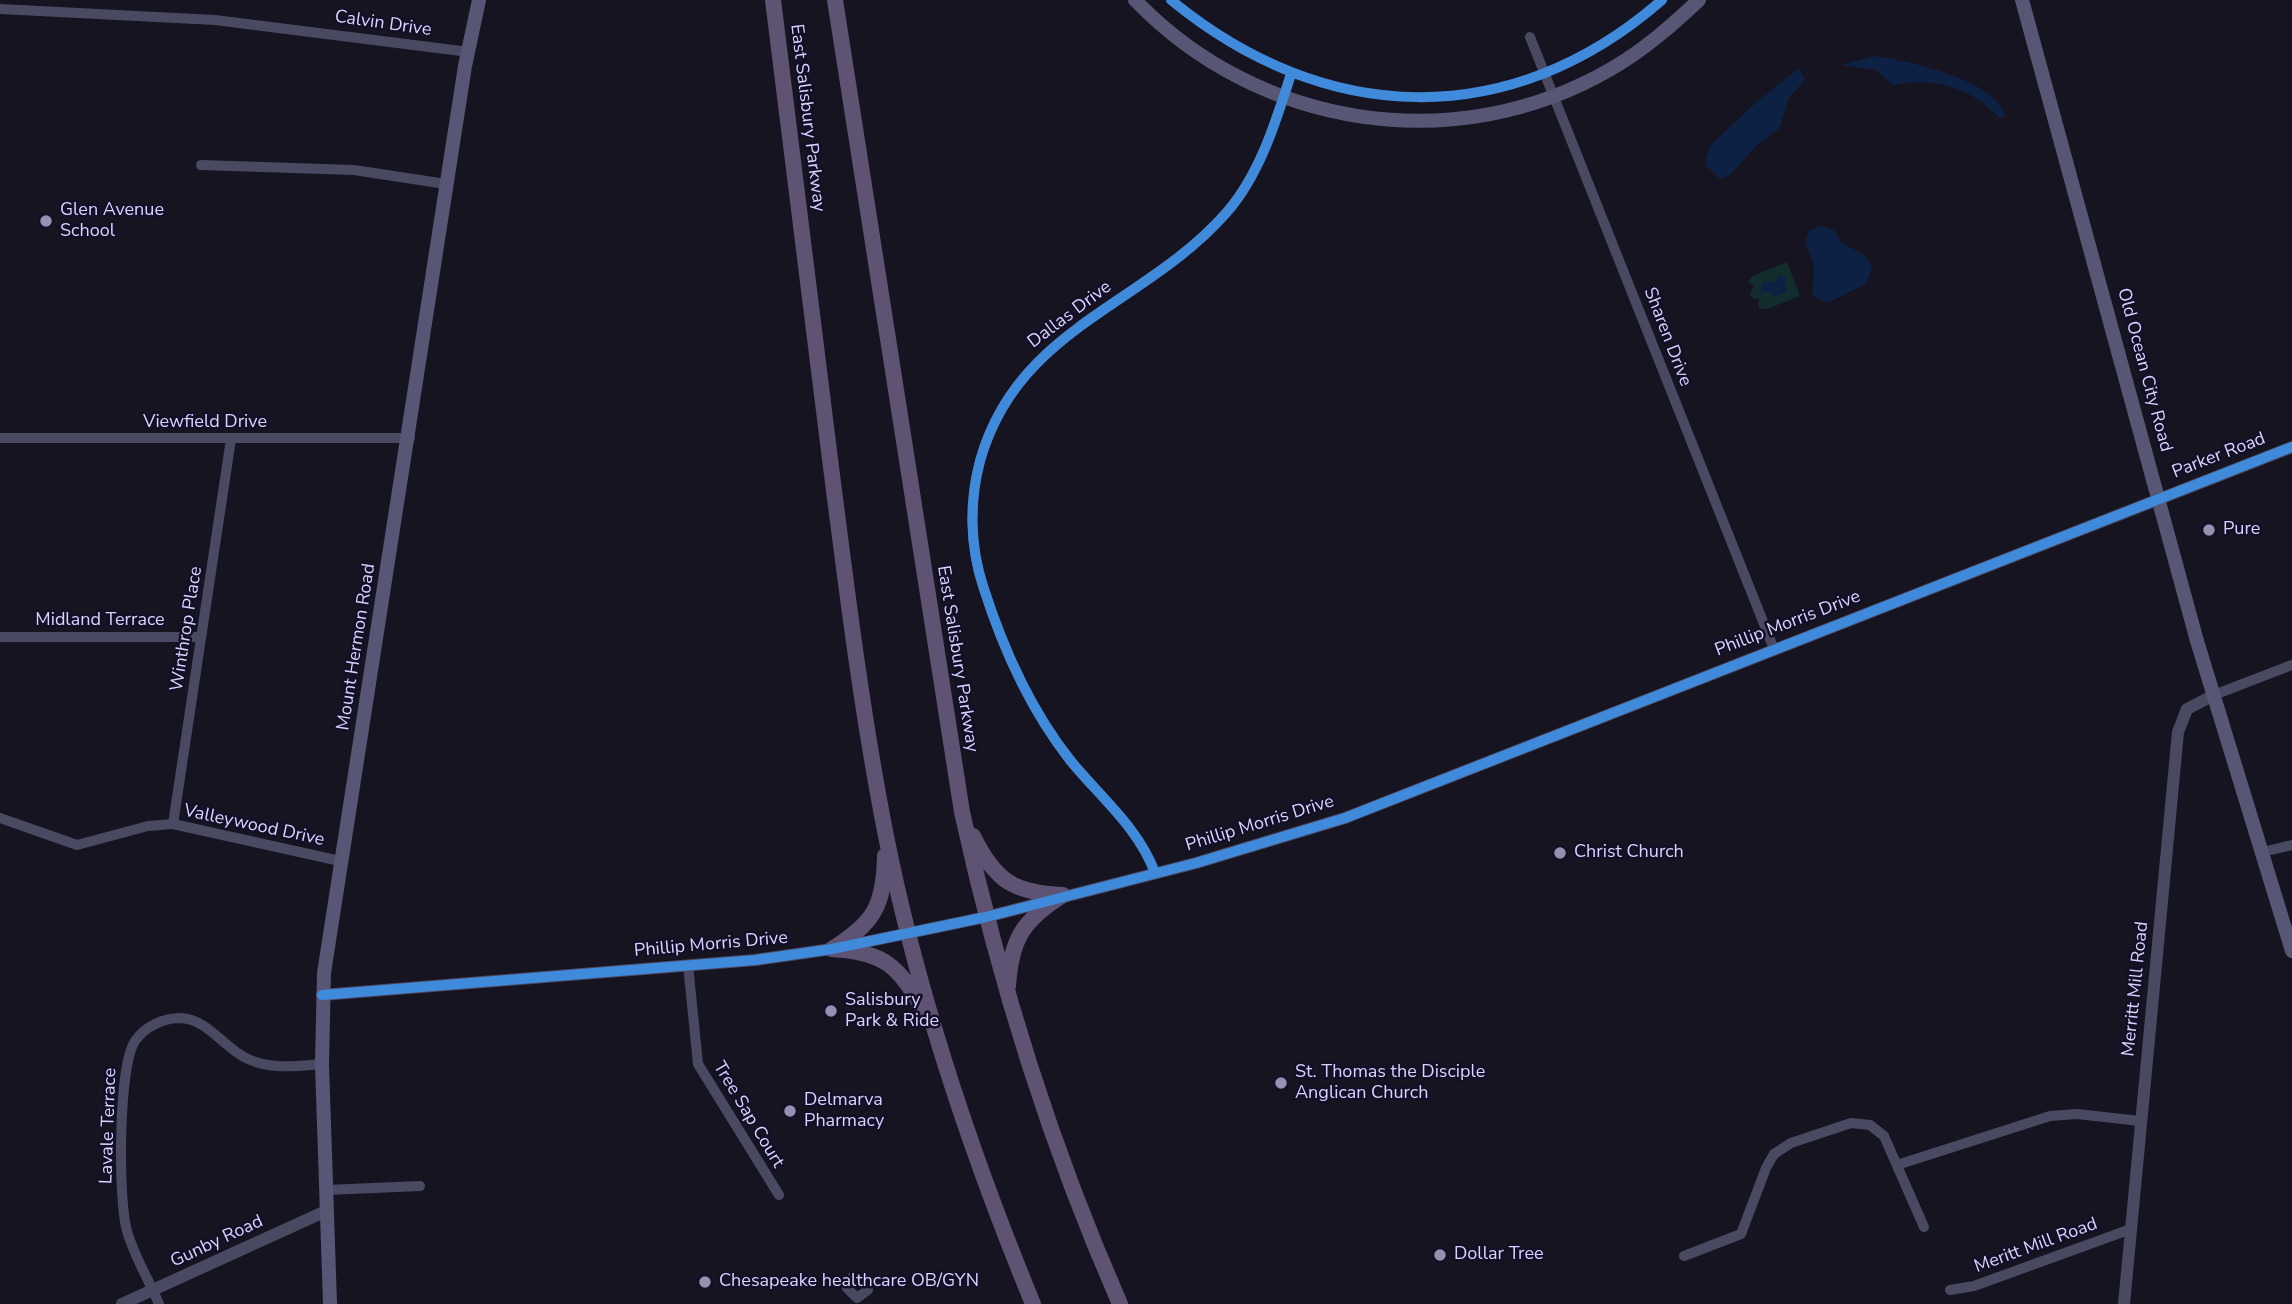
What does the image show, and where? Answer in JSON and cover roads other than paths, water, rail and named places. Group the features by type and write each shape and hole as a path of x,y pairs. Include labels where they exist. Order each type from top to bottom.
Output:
{"main road":[{"name":"Mount Hermon Road","path":"330,1304 322,995 340,861 410,439 446,184 479,0"},
{"name":"East Salisbury Parkway","path":"773,0 861,696 885,833 933,1025 983,1175 1033,1304"},
{"name":"East Salisbury Parkway","path":"835,0 961,811 1008,999 1062,1163 1119,1304"},
{"path":"1135,0 1199,55 1236,78 1283,98 1351,116 1423,122 1485,116 1556,95 1624,61 1668,29 1699,0"},
{"name":"Old Ocean City Road","path":"2022,0 2214,695 2289,933 2292,951"},
{"path":"961,811 988,865 998,876 1021,890 1063,895"},
{"path":"832,949 861,930 876,910 884,882 885,833"},
{"path":"1008,999 1012,952 1025,925 1042,908 1063,895"},
{"path":"832,949 864,952 895,967 933,1025"}],"street":[{"name":"Calvin Drive","path":"0,9 229,21 469,52"},
{"name":"Sharen Drive","path":"1530,37 1556,95 1774,649"},
{"name":"Dallas Drive","path":"1155,873 1141,842 1049,731 1014,670 977,564 972,524 975,486 989,434 1022,378 1062,338 1181,254 1226,213 1255,168 1291,74"},
{"path":"201,165 354,170 446,184"},
{"name":"Viewfield Drive","path":"0,438 410,439"},
{"name":"Winthrop Place","path":"173,824 231,439"},
{"name":"Parker Road","path":"2159,497 2292,447"},
{"name":"Phillip Morris Drive","path":"322,995 755,960 832,949 986,917 1155,873 1345,818 2159,497"},
{"name":"Midland Terrace","path":"0,637 201,637"},
{"path":"2214,695 2292,665"},
{"name":"Merritt Mill Road","path":"2124,1304 2178,732 2187,709 2214,695"},
{"name":"Valleywood Drive","path":"0,818 77,845 148,826 173,824 340,861"},
{"path":"2262,852 2292,845"},
{"name":"Tree Sap Court","path":"688,965 698,1063 779,1195"},
{"name":"Lavale Terrace","path":"159,1304 127,1232 122,1200 125,1083 128,1058 136,1040 150,1027 181,1018 202,1025 236,1052 261,1064 291,1067 322,1064"},
{"path":"1898,1165 2050,1116 2077,1114 2140,1121"},
{"path":"1684,1256 1741,1234 1769,1160 1791,1143 1851,1123 1870,1125 1884,1136 1924,1227"},
{"path":"327,1191 420,1186"},
{"name":"Gunby Road","path":"122,1304 326,1210"},
{"name":"Meritt Mill Road","path":"1950,1290 1974,1286 2131,1229"},
{"path":"853,1276 847,1288 853,1297 867,1293 867,1280"}],"water":[{"path":"1874,56 1928,67 1969,82 1986,92 1998,104 2005,117 1999,118 1977,99 1951,87 1922,82 1893,85 1876,70 1842,65"},
{"path":"1799,68 1805,80 1789,98 1779,129 1757,145 1729,176 1720,179 1705,165 1710,146 1752,106"},
{"path":"1820,226 1834,230 1842,243 1864,255 1872,267 1866,284 1827,303 1813,296 1814,264 1805,242 1810,230"},
{"path":"1780,275 1785,278 1787,292 1776,296 1768,291 1760,294 1763,282 1774,283"}],"place":[{"name":"Glen Avenue School","path":"46,221"},
{"name":"Pure","path":"2209,530"},
{"name":"Christ Church","path":"1560,853"},
{"name":"Salisbury Park & Ride","path":"831,1011"},
{"name":"St. Thomas the Disciple Anglican Church","path":"1281,1083"},
{"name":"Delmarva Pharmacy","path":"790,1111"},
{"name":"Dollar Tree","path":"1440,1255"},
{"name":"Chesapeake healthcare OB/GYN","path":"705,1282"}]}
